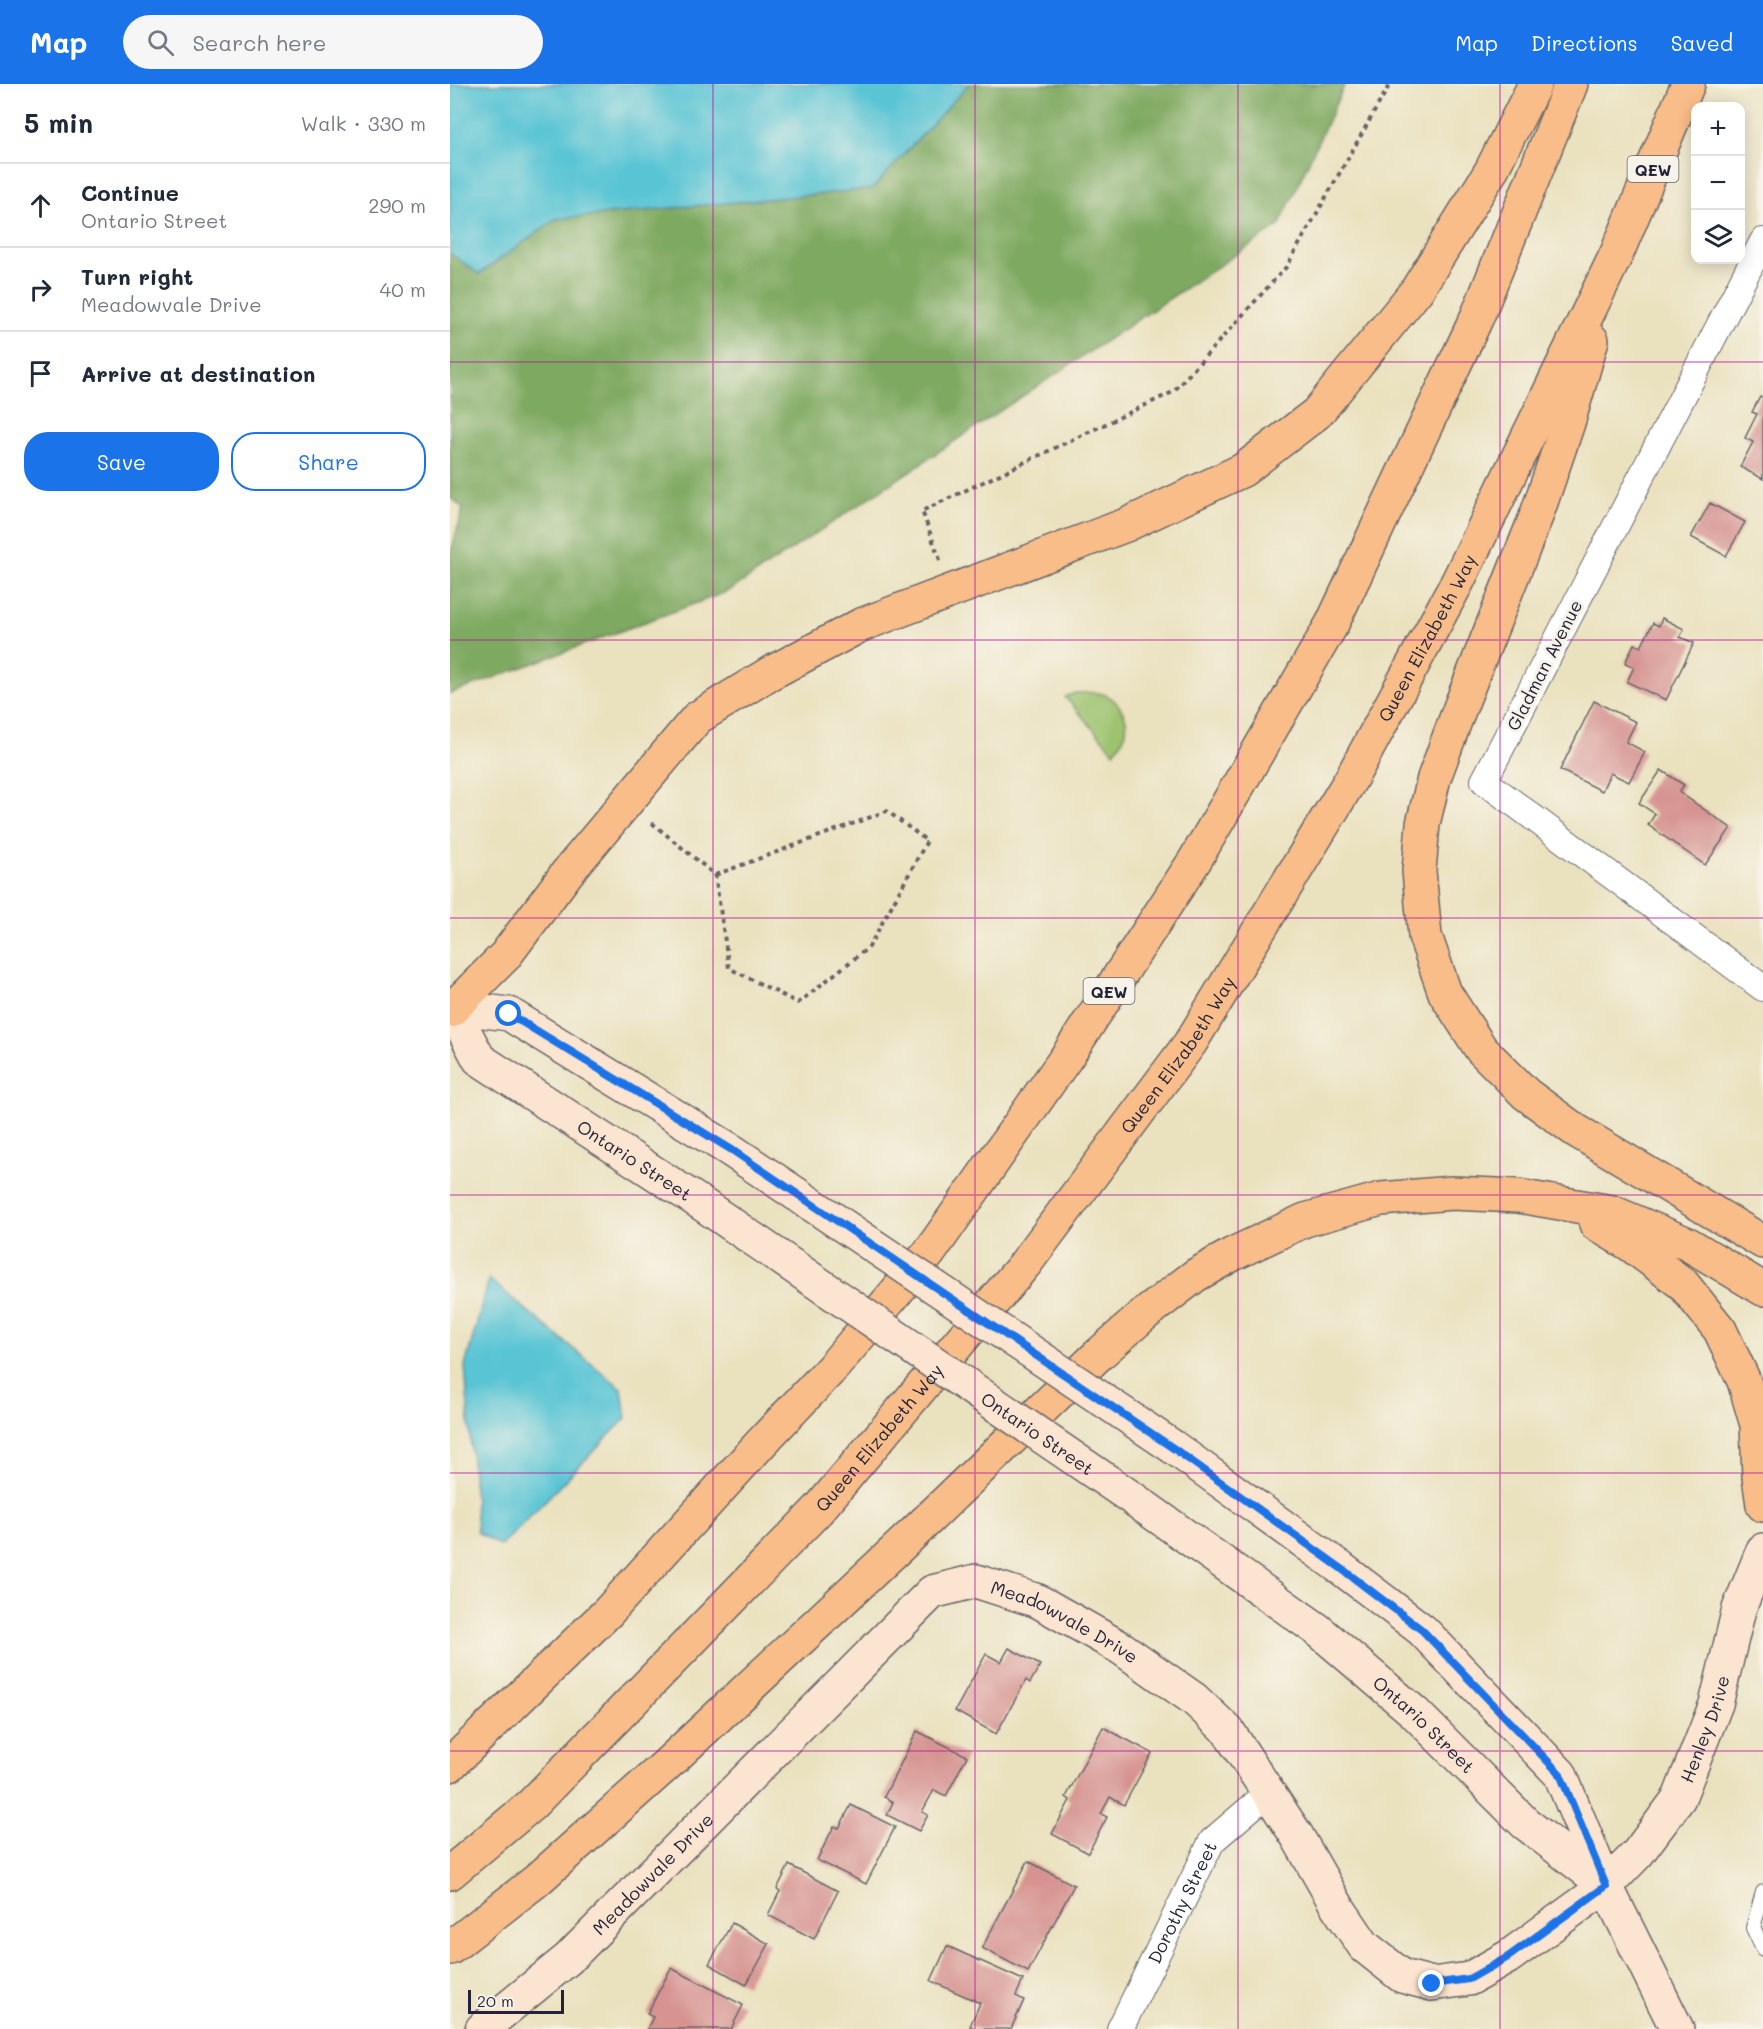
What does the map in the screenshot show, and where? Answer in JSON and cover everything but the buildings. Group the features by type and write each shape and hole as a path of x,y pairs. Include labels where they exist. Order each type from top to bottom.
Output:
{"highway":[{"path":"451,1009 505,956 567,873 697,718 767,675 861,625 1125,525 1243,470 1317,413 1417,290 1491,171 1535,84"},
{"name":"QEW","path":"450,1765 608,1612 833,1367 929,1253 1068,1055 1195,860 1332,624 1477,316 1571,84"},
{"name":"Queen Elizabeth Way","path":"450,1873 531,1805 819,1509 1025,1264 1191,1042 1357,769 1458,581 1617,253 1688,84"},
{"path":"1617,253 1568,423 1537,514 1434,778 1423,824 1419,871 1425,936 1445,993 1481,1049 1526,1094 1575,1130 1763,1242"},
{"path":"450,1948 536,1881 665,1766 917,1530 1097,1356 1145,1314 1196,1275 1233,1254 1305,1220 1381,1199 1452,1193 1518,1196 1612,1212 1688,1244 1763,1289"},
{"path":"1518,1196 1588,1219 1631,1245 1683,1284 1720,1330 1744,1381 1757,1425 1759,1477 1763,1505"}],"main road":[{"name":"Ontario Street","path":"451,1009 509,1014 732,1150 1173,1448 1342,1569 1422,1630 1560,1774 1606,1886 1677,2029"},
{"name":"Ontario Street","path":"451,1009 479,1059 699,1202 1132,1498 1318,1630 1414,1712 1525,1823 1606,1886"},
{"name":"Henley Drive","path":"1606,1886 1638,1853 1679,1798 1716,1704 1739,1609 1763,1550"},
{"name":"Meadowvale Drive","path":"482,2029 568,1959 932,1592 976,1581 1038,1600 1121,1648 1194,1699 1228,1731 1297,1836 1364,1946 1402,1976 1432,1984 1469,1979 1508,1957 1606,1886"}],"street":[{"name":"Gladman Avenue","path":"1763,241 1484,781 1763,988"},
{"name":"Dorothy Street","path":"1120,2029 1212,1841 1268,1793"}],"lane":[{"path":"1763,1892 1753,1928 1763,1949"}],"path":[{"path":"952,592 922,511 1173,392 1287,266 1390,84"},
{"path":"626,801 715,875 729,968 798,1003 869,947 927,841 886,811 715,875"}],"green space":[{"path":"969,84 1345,84 1279,226 729,591 450,694 450,555 463,508 450,498 450,253 479,274 556,219 872,189"},
{"path":"1075,693 1105,695 1120,707 1125,719 1126,732 1114,752 1065,697"}],"water":[{"path":"450,84 969,84 872,189 556,219 479,274 450,253"},
{"path":"489,1279 622,1389 626,1418 501,1546 477,1532 465,1366"}],"route":[{"path":"509,1014 732,1150 1173,1448 1342,1569 1422,1630 1560,1774 1606,1886 1508,1957 1469,1979 1432,1984"}]}
